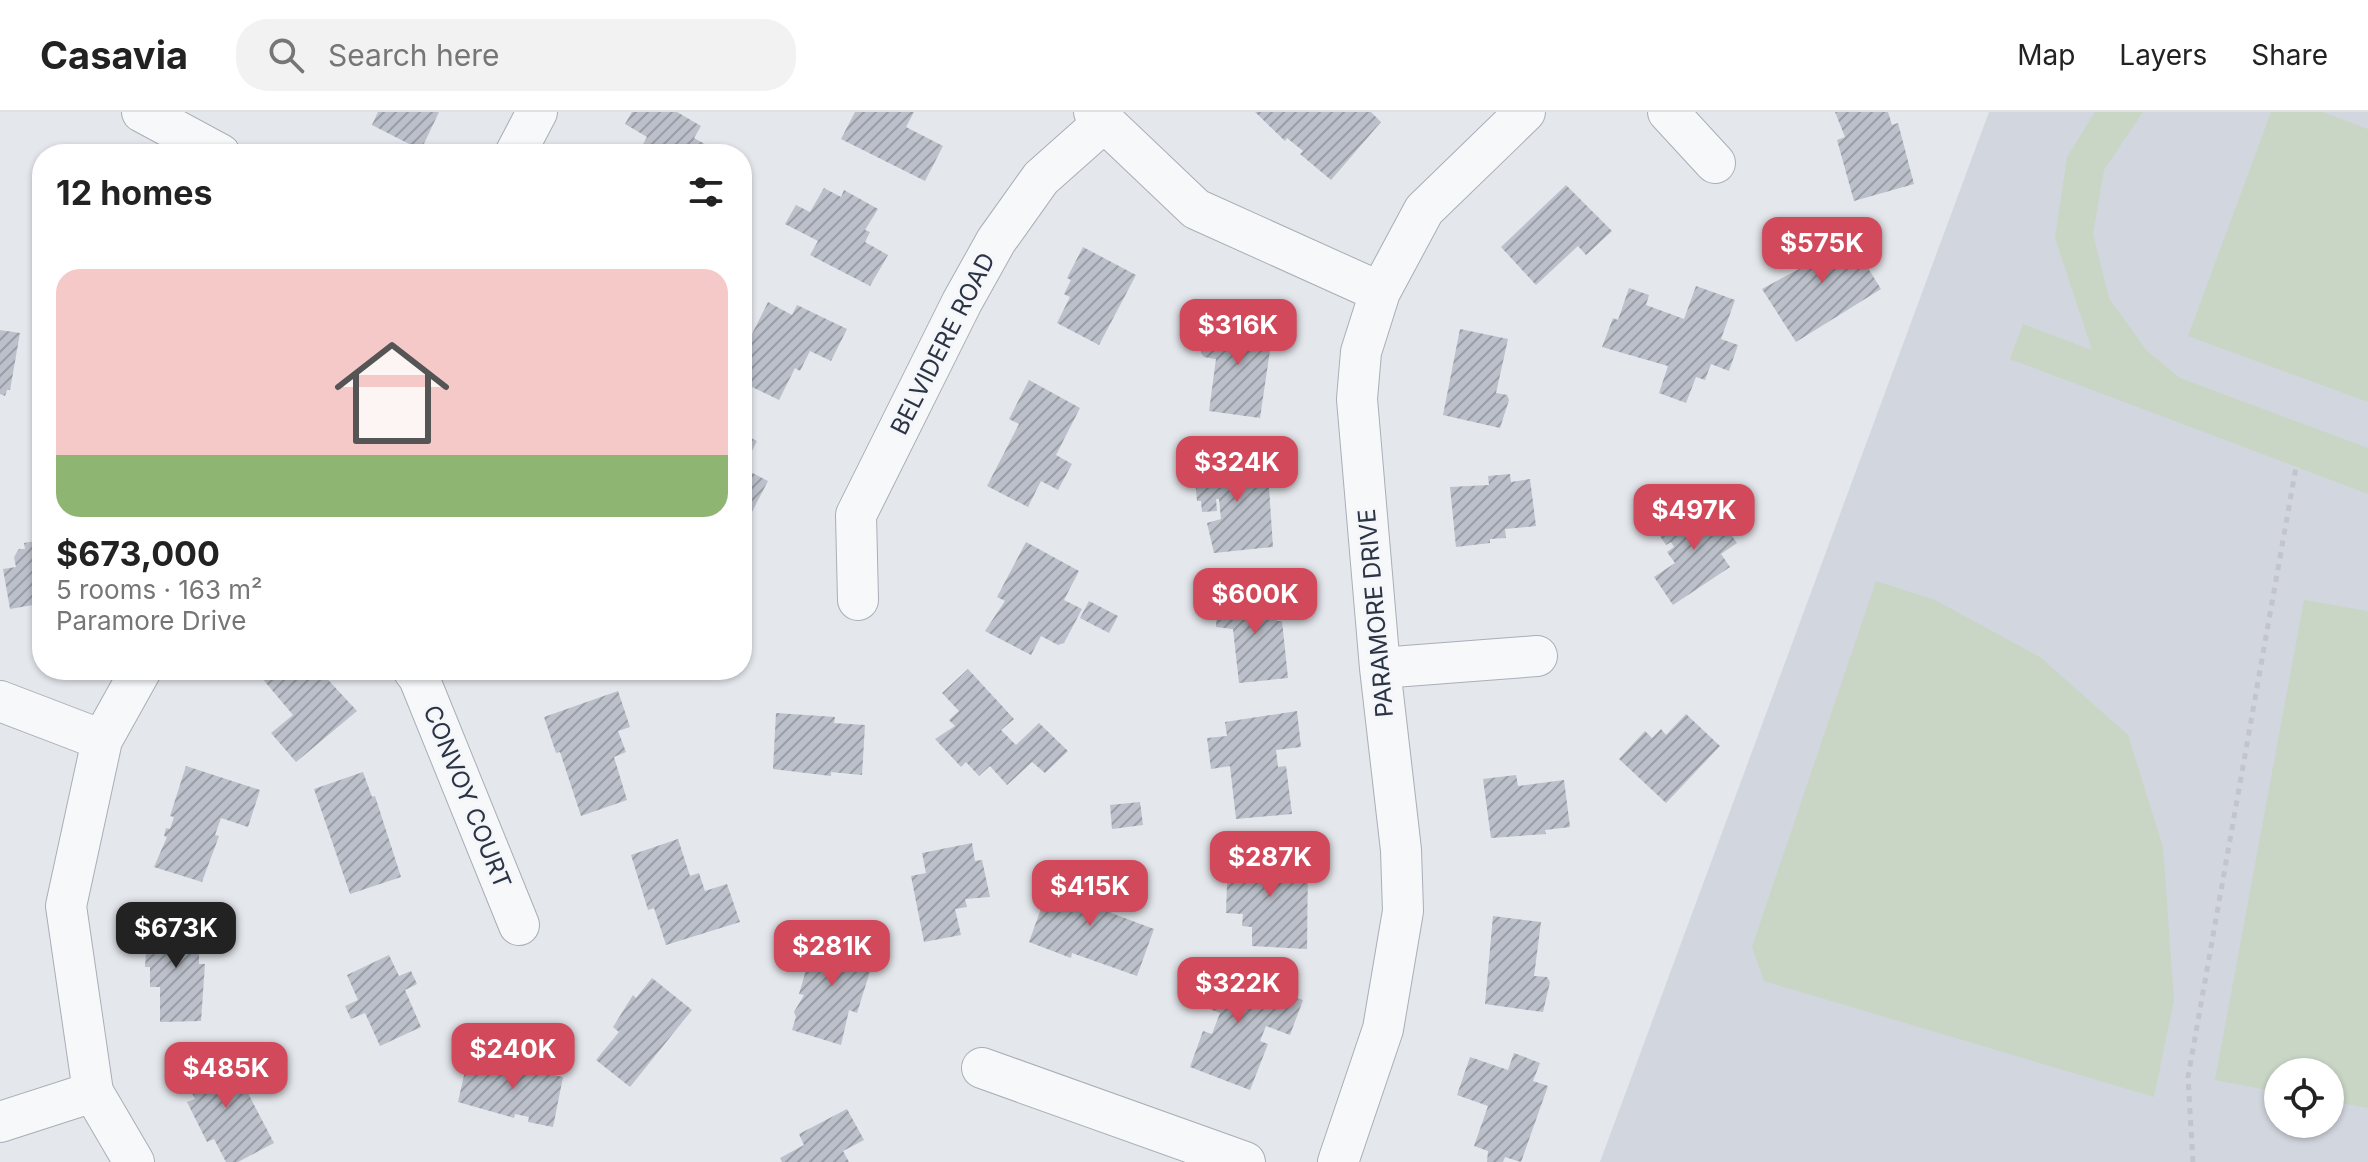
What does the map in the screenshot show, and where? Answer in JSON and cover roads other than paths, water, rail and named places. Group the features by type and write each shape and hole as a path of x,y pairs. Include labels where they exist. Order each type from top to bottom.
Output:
{"street":[{"path":"142,112 201,144"},
{"path":"520,144 537,112"},
{"name":"PARAMORE DRIVE","path":"1338,1162 1383,1029 1403,911 1401,850 1380,668 1357,399 1361,352 1380,292 1424,210 1525,112"},
{"path":"1668,112 1715,163"},
{"path":"1099,117 1196,209 1380,292"},
{"name":"BELVIDERE ROAD","path":"858,600 856,515 962,302 996,241 1041,178 1099,117"},
{"path":"1380,668 1537,656"},
{"path":"134,1162 93,1092 66,906 102,740 135,680"},
{"name":"CONVOY COURT","path":"420,680 519,925"},
{"path":"0,701 102,740"},
{"path":"982,1068 1245,1162"},
{"path":"0,1122 93,1092"}]}
